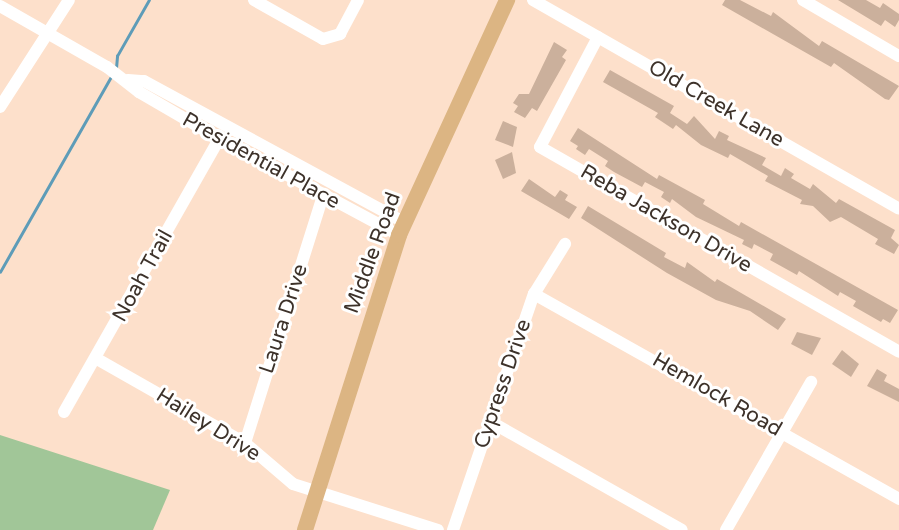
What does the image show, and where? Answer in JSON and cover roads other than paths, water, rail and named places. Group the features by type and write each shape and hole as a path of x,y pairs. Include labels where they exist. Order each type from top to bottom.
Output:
{"main road":[{"name":"Middle Road","path":"305,530 402,228 507,0"}],"street":[{"path":"0,107 69,0"},
{"path":"254,0 323,39 345,28 358,0"},
{"name":"Old Creek Lane","path":"533,0 899,209"},
{"path":"803,0 899,56"},
{"name":"Presidential Place","path":"0,6 47,37 107,67 139,92 219,139 323,196 402,228"},
{"name":"Reba Jackson Drive","path":"598,37 540,147 899,352"},
{"name":"Presidential Place","path":"124,78 144,82 402,228"},
{"name":"Noah Trail","path":"64,412 97,359 219,139"},
{"name":"Laura Drive","path":"244,443 323,196"},
{"name":"Cypress Drive","path":"453,530 534,293 565,244"},
{"name":"Hemlock Road","path":"534,293 899,499"},
{"name":"Hailey Drive","path":"97,359 244,443 277,474 316,490"},
{"path":"726,530 811,382"},
{"path":"491,422 682,530"},
{"path":"316,490 438,530"}],"waterway":[{"path":"116,68 117,56 149,0"},
{"path":"0,272 111,77"}]}
